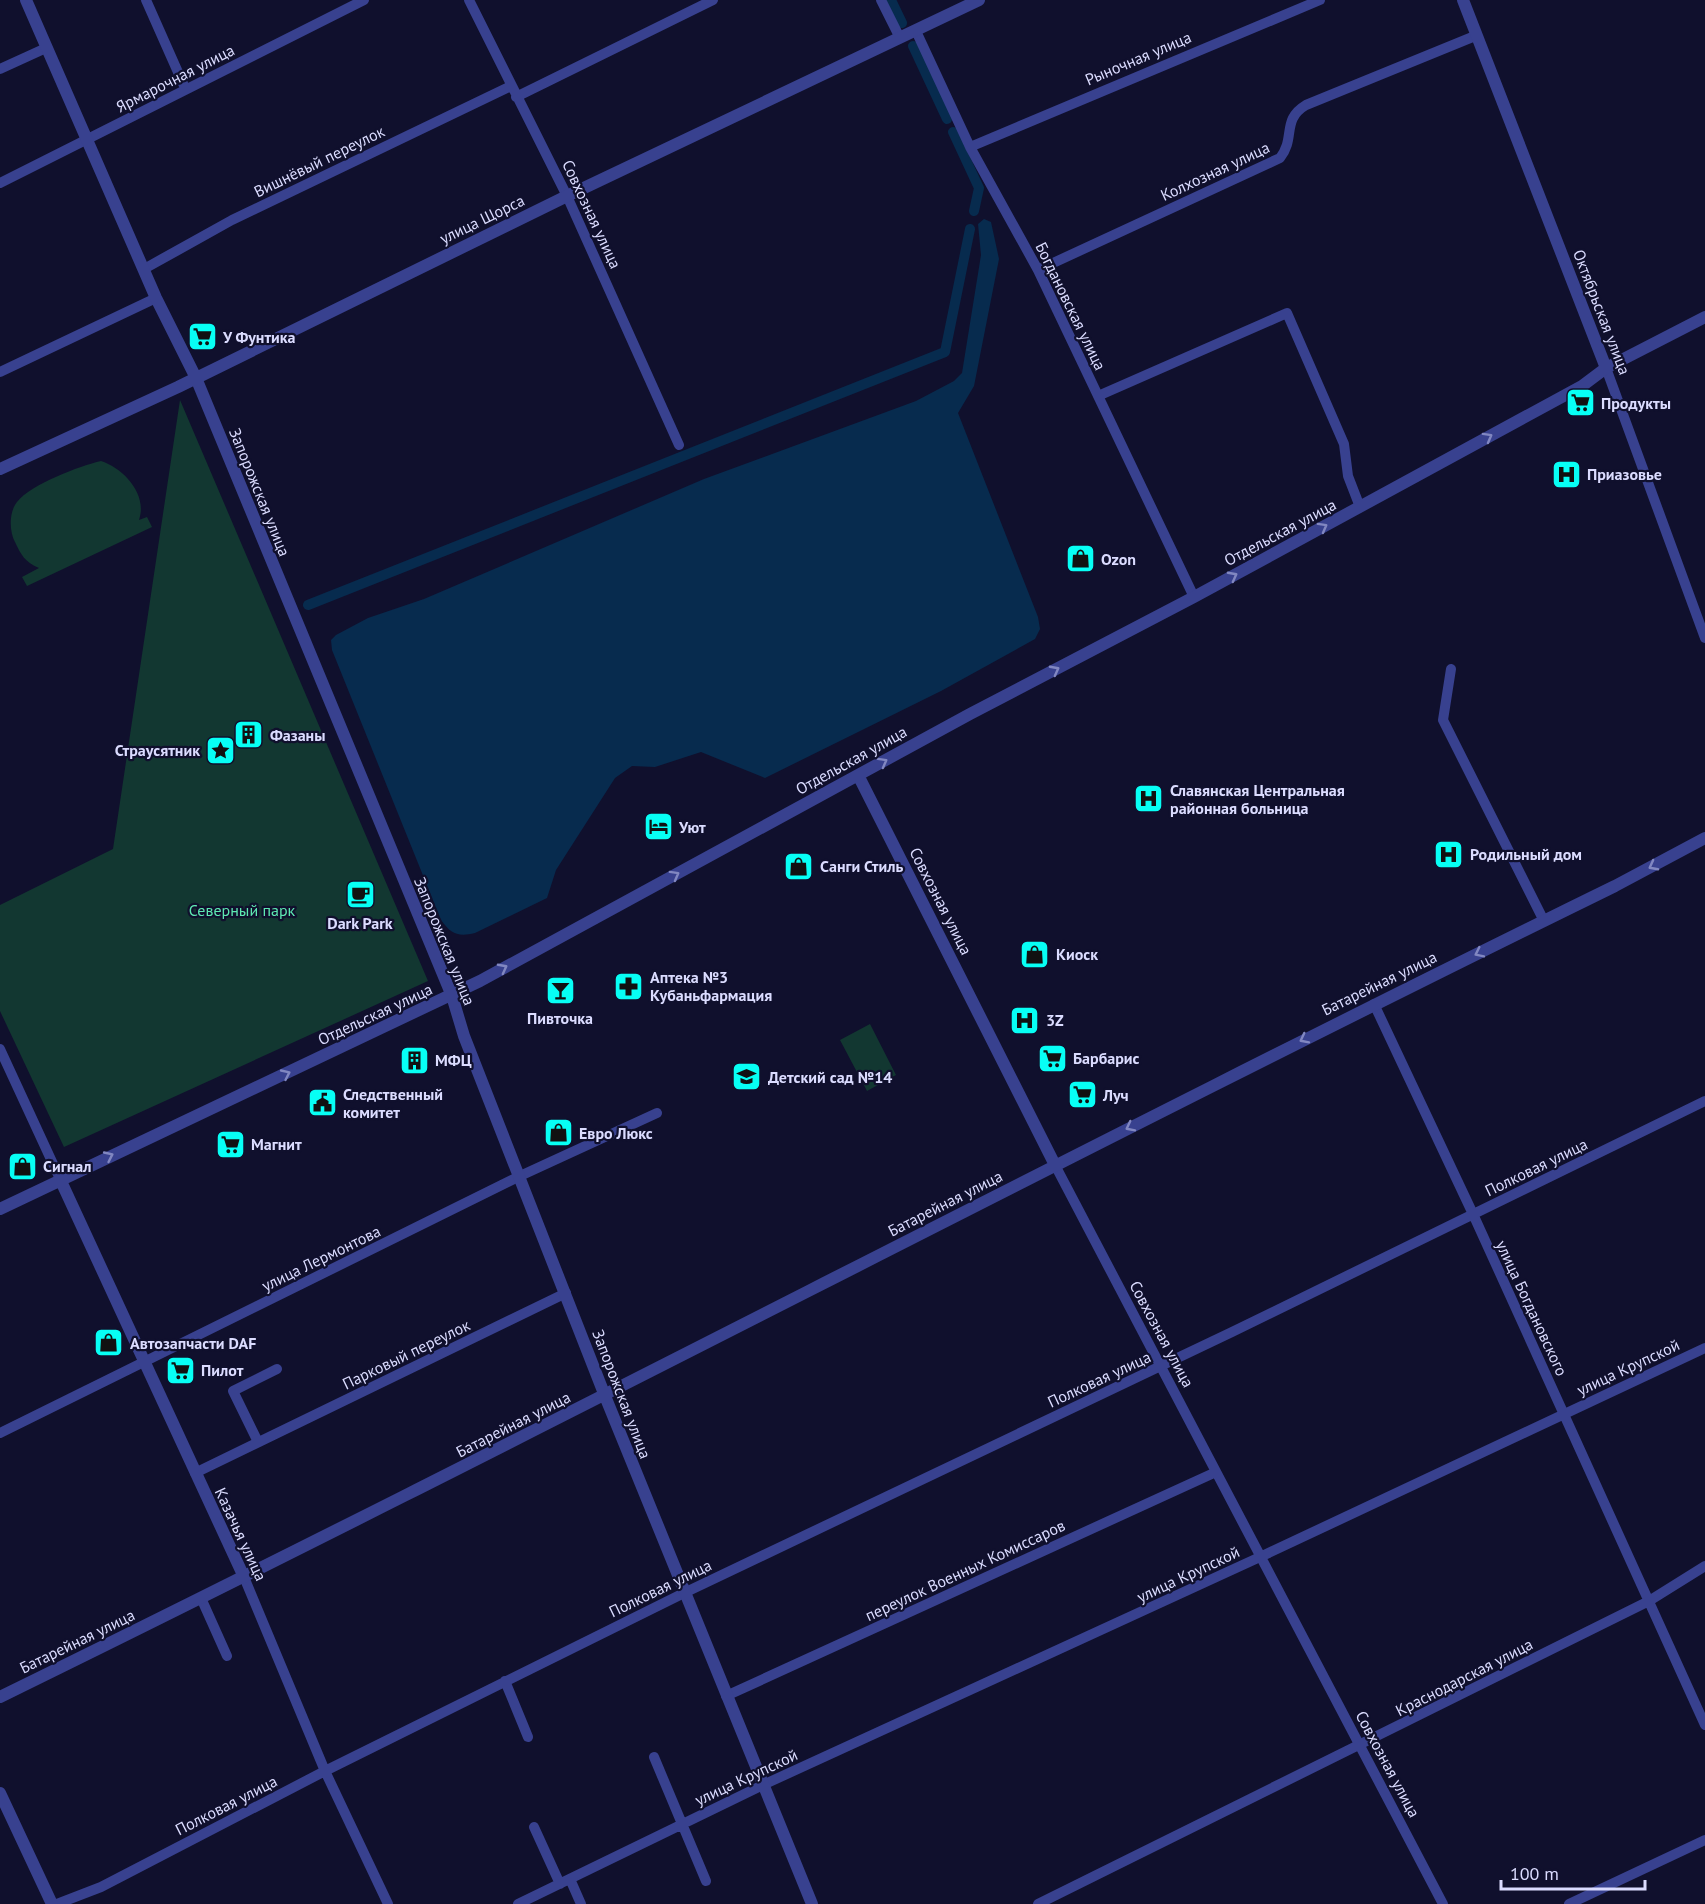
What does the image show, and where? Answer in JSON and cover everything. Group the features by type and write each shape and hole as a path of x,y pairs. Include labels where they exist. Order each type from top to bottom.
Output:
{"street":[{"name":"Запорожская улица","path":"26,0 156,298 196,378 452,996 464,1036 605,1396 812,1904"},
{"path":"146,0 185,88"},
{"name":"Ярмарочная улица","path":"0,183 364,0"},
{"name":"Совхозная улица","path":"469,0 567,196 678,445"},
{"path":"516,97 713,0"},
{"path":"881,0 900,38"},
{"name":"улица Щорса","path":"0,470 196,378 567,196 979,0"},
{"name":"Рыночная улица","path":"970,147 1320,0"},
{"name":"Октябрьская улица","path":"1463,0 1475,36 1606,368 1705,638"},
{"name":"Богдановская улица","path":"916,31 970,147 1038,270 1194,597"},
{"name":"Колхозная улица","path":"1038,270 1280,158 1287,149 1289,122 1295,111 1306,105 1475,36"},
{"path":"0,69 46,48"},
{"name":"Вишнёвый переулок","path":"144,269 232,220 511,86"},
{"path":"0,372 156,298"},
{"path":"1098,396 1287,313 1344,444 1348,476 1360,507"},
{"name":"Отдельская улица","path":"0,1209 452,996 858,775 1360,507 1582,386 1606,368 1705,316"},
{"path":"1451,669 1443,720 1544,921"},
{"name":"Совхозная улица","path":"858,775 1055,1165 1443,1904"},
{"name":"Батарейная улица","path":"0,1697 605,1396 1055,1165 1705,838"},
{"name":"улица Богдановского","path":"1374,1004 1473,1214 1705,1725"},
{"path":"0,1048 60,1179"},
{"name":"Полковая улица","path":"57,1904 101,1887 325,1771 684,1593 1160,1366 1705,1101"},
{"name":"улица Лермонтова","path":"0,1433 520,1176 657,1113"},
{"name":"Казачья улица","path":"60,1179 244,1577 325,1771 388,1904"},
{"name":"Парковый переулок","path":"195,1473 566,1293"},
{"name":"улица Крупской","path":"518,1904 765,1784 1260,1557 1705,1348"},
{"path":"258,1442 233,1391 277,1369"},
{"name":"переулок Военных Комиссаров","path":"726,1695 1216,1472"},
{"name":"Краснодарская улица","path":"1038,1904 1361,1746 1648,1601 1705,1566"},
{"path":"201,1598 227,1656"},
{"path":"505,1681 528,1737"},
{"name":"улица Крупской","path":"654,1757 706,1881"},
{"path":"0,1793 52,1904"},
{"path":"534,1827 580,1904"},
{"path":"1569,1904 1705,1840"}],"green space":[{"name":"Северный парк","path":"180,400 428,981 64,1147 0,1011 0,905 113,849"},
{"path":"101,461 109,464 132,483 140,501 139,520 147,517 152,527 27,586 22,577 39,568 24,558 13,538 11,522 14,506 24,495 44,482"},
{"path":"870,1024 896,1075 867,1091 840,1040"}],"water":[{"path":"984,219 991,222 999,259 974,386 958,413 1038,617 1040,629 1035,639 941,691 765,778 701,752 655,767 632,766 615,778 556,870 547,898 475,933 464,935 448,928 441,920 332,650 331,640 368,618 424,599 704,479 916,401 954,381 962,373 981,255 978,224"}],"waterway":[{"path":"891,0 902,23"},
{"path":"913,46 947,119"},
{"path":"953,132 979,188 974,211"},
{"path":"308,605 945,352 970,229"}],"place":[{"name":"У Фунтика","path":"202,337"},
{"name":"Продукты","path":"1580,403"},
{"name":"Приазовье","path":"1566,474"},
{"name":"Ozon","path":"1080,559"},
{"name":"Фазаны","path":"249,735"},
{"name":"Страусятник","path":"221,750"},
{"name":"Славянская Центральная районная больница","path":"1149,799"},
{"name":"Уют","path":"658,827"},
{"name":"Родильный дом","path":"1449,854"},
{"name":"Санги Стиль","path":"799,866"},
{"name":"Dark Park","path":"360,895"},
{"name":"Киоск","path":"1035,954"},
{"name":"Аптека №3 Кубаньфармация","path":"629,986"},
{"name":"Пивточка","path":"560,990"},
{"name":"3Z","path":"1025,1020"},
{"name":"Барбарис","path":"1052,1058"},
{"name":"МФЦ","path":"414,1060"},
{"name":"Детский сад №14","path":"747,1077"},
{"name":"Луч","path":"1082,1095"},
{"name":"Следственный комитет","path":"322,1103"},
{"name":"Евро Люкс","path":"558,1133"},
{"name":"Магнит","path":"230,1144"},
{"name":"Сигнал","path":"22,1166"},
{"name":"Автозапчасти DAF","path":"109,1343"},
{"name":"Пилот","path":"180,1370"}]}
